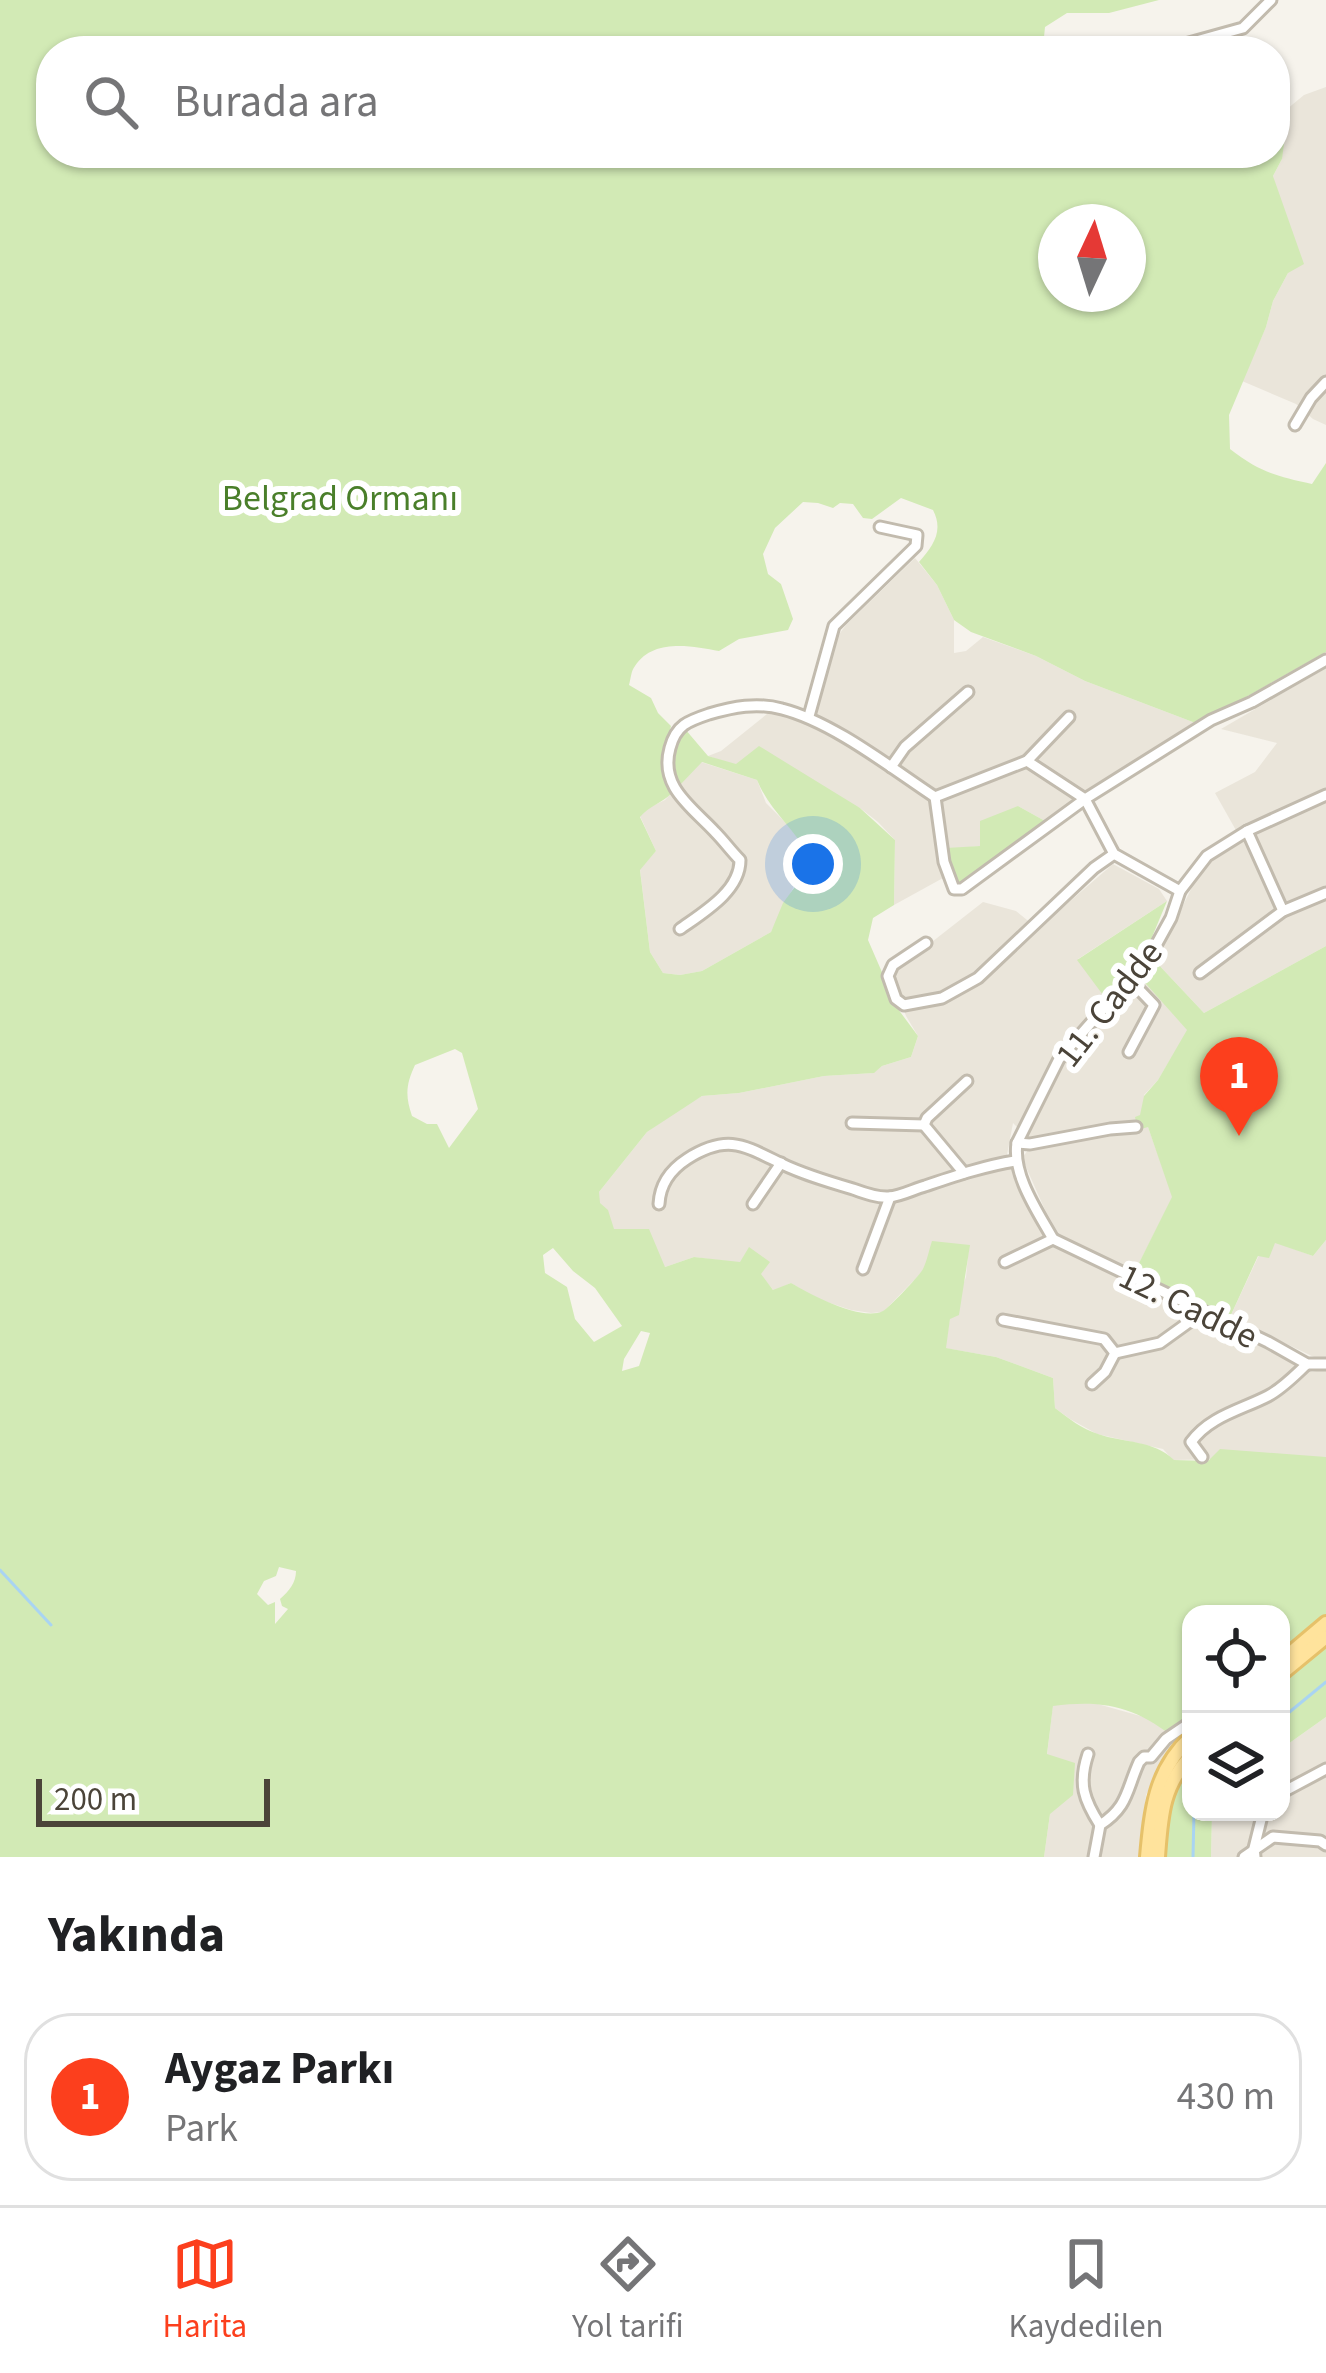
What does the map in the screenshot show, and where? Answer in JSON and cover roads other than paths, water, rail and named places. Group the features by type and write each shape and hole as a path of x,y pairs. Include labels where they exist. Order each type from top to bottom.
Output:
{"main road":[{"path":"1290,1653 1326,1623"},
{"path":"1290,1667 1326,1637"},
{"path":"1147,1857 1155,1791 1165,1768 1182,1748"},
{"path":"1158,1857 1163,1801 1182,1767"}],"street":[{"path":"1214,36 1243,28 1271,0"},
{"path":"1294,425 1326,382"},
{"path":"809,716 835,626 916,546 917,535 880,527"},
{"path":"680,929 716,903 740,873 740,860 689,809 670,779 668,753 674,732 684,722 745,705 809,716 935,797 944,862 954,889 962,889 1085,799 1210,720 1326,660"},
{"path":"891,767 905,747 968,692"},
{"path":"935,797 1028,761 1069,717"},
{"path":"1028,761 1085,799 1114,854 1180,892"},
{"name":"11. Cadde","path":"1017,1143 1059,1059 1150,956 1180,892 1208,856 1247,831 1326,795"},
{"path":"1247,831 1283,911"},
{"path":"926,943 893,965 888,976 896,999 904,1005 942,998 978,978 1114,854"},
{"path":"1200,973 1283,911 1326,892"},
{"path":"1129,1052 1154,1005 1130,980"},
{"path":"923,1125 967,1081"},
{"path":"852,1123 923,1125 964,1173"},
{"path":"1005,1262 1053,1239 1015,1161 1017,1143 1136,1127"},
{"path":"659,1204 668,1174 692,1156 722,1144 740,1144 828,1182 890,1197 1015,1161"},
{"path":"753,1204 781,1163"},
{"path":"863,1269 890,1197"},
{"name":"12. Cadde","path":"1053,1239 1307,1364 1326,1364"},
{"path":"1092,1384 1115,1353 1160,1343 1203,1312"},
{"path":"1003,1320 1103,1339 1115,1353"},
{"path":"1202,1457 1191,1442 1198,1432 1273,1394 1307,1364"},
{"path":"1100,1826 1124,1804 1138,1762 1182,1728"},
{"path":"1088,1754 1082,1789 1100,1826 1094,1857"},
{"path":"1290,1788 1326,1769"},
{"path":"1254,1852 1261,1821"},
{"path":"1244,1857 1273,1837 1326,1845"}],"waterway":[{"path":"0,1570 51,1625"},
{"path":"1288,1713 1326,1682"},
{"path":"1193,1857 1194,1821"}],"place":[{"name":"Aygaz Parkı","path":"1239,1136"}],"park label":[{"name":"Belgrad Ormanı","path":"340,497"}]}
